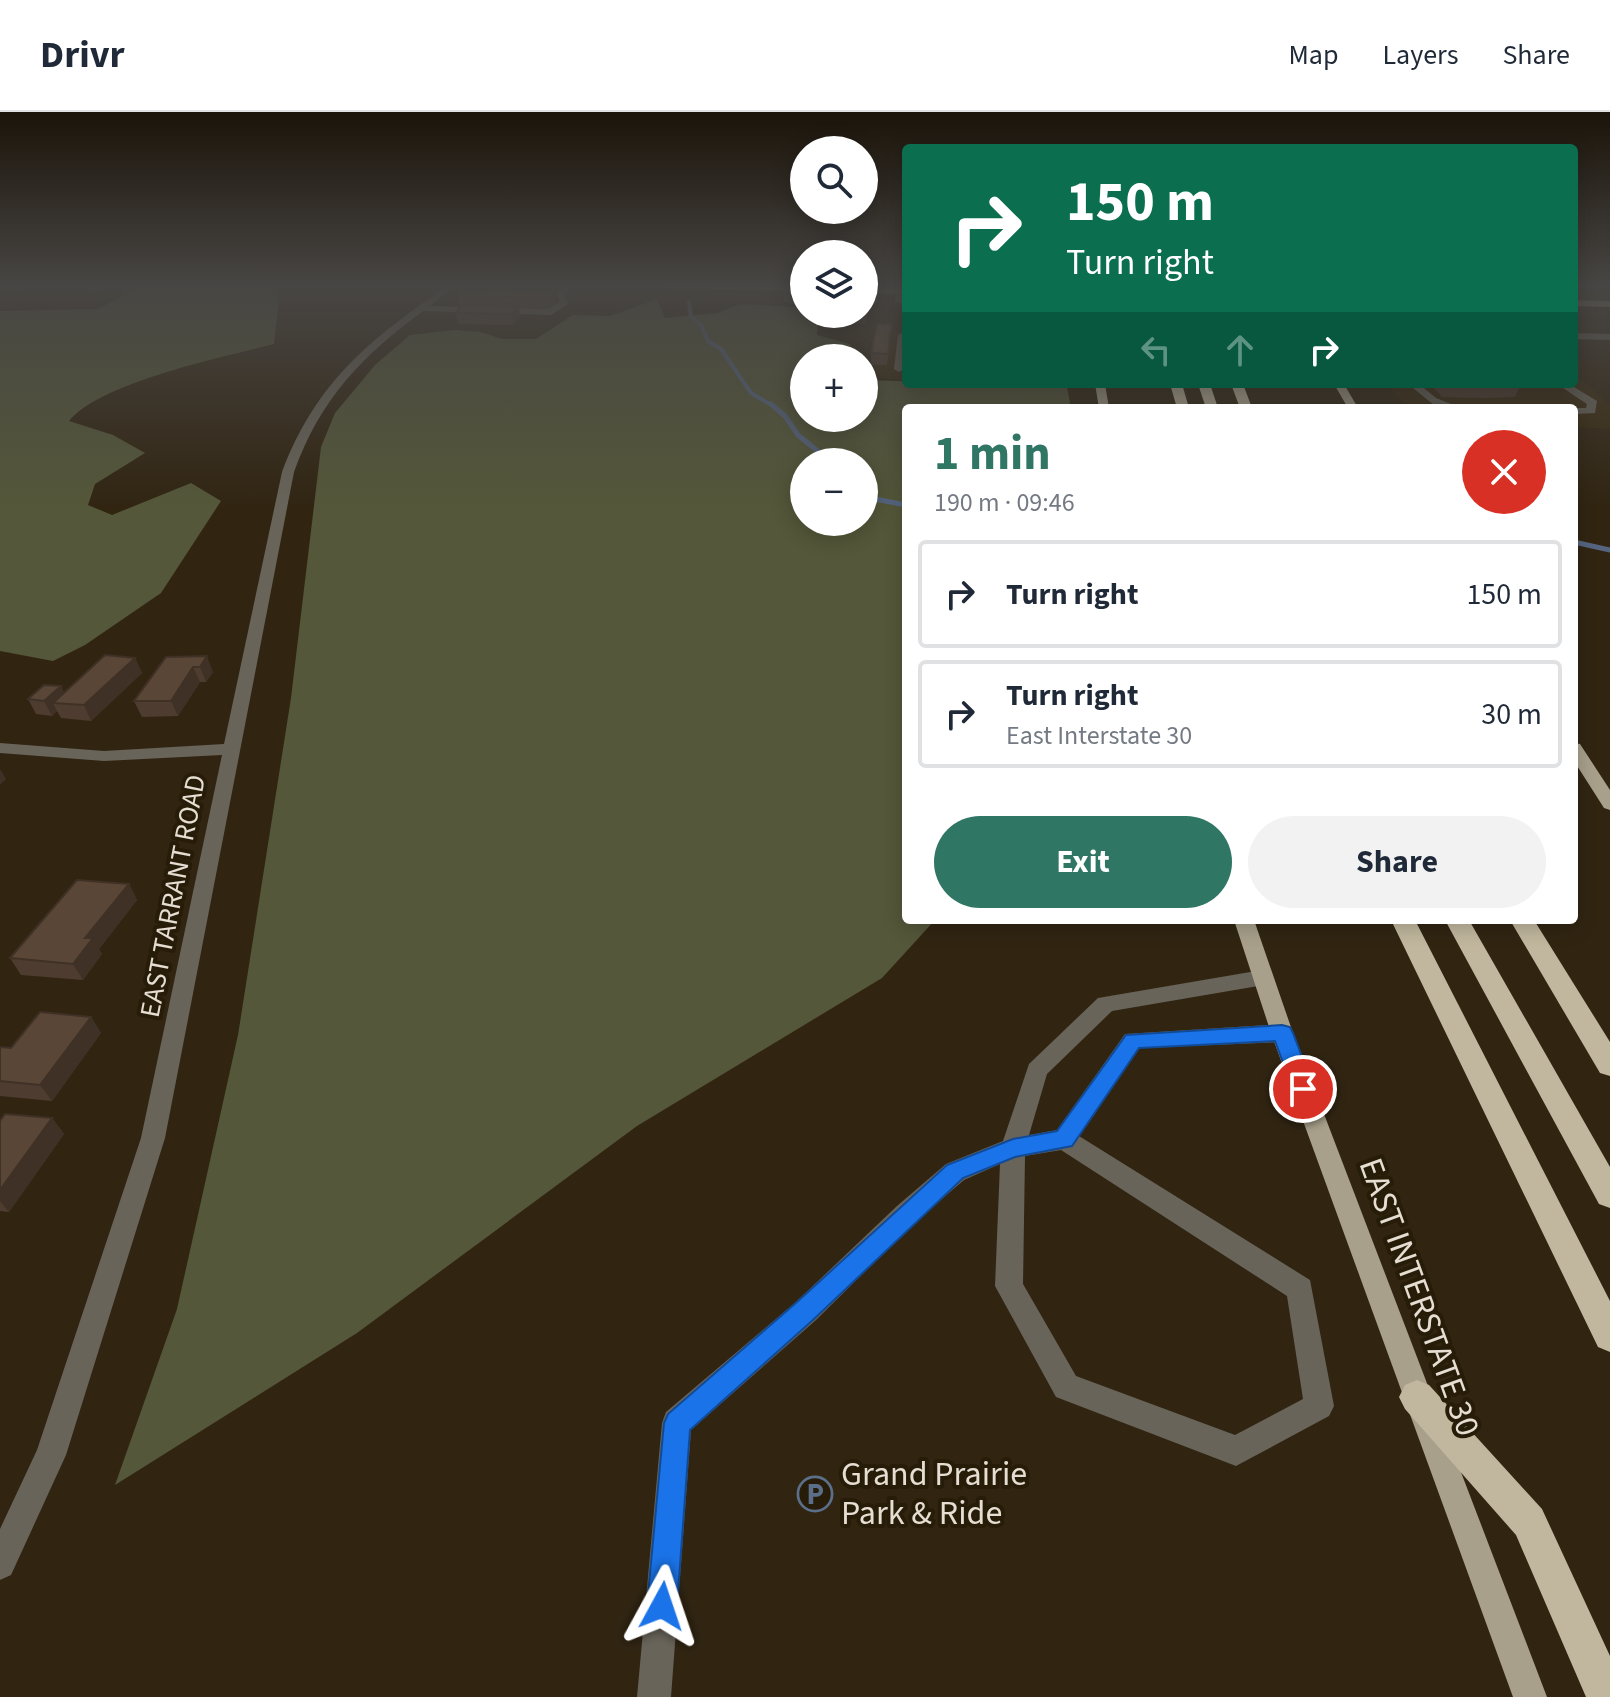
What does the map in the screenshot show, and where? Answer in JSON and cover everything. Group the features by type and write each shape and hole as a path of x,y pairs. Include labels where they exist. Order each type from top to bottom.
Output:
{"highway":[{"path":"1405,924 1610,1336"},
{"path":"1459,924 1610,1195"},
{"path":"1524,924 1610,1065"},
{"path":"1417,1397 1529,1522 1607,1697"}],"main road":[{"path":"1578,754 1610,804"},
{"name":"EAST INTERSTATE 30","path":"1245,924 1282,1033 1530,1697"}],"street":[{"name":"EAST TARRANT ROAD","path":"0,1564 51,1455 153,1138 288,472 298,439 355,359"},
{"path":"1416,388 1437,404"},
{"path":"1569,388 1593,403 1591,411 1578,411"},
{"path":"0,748 104,756 231,749"},
{"path":"654,1697 677,1423 806,1311 955,1172 1013,1148 1064,1139 1300,1289 1319,1406 1236,1451 1066,1387 1009,1286 1013,1148 1037,1070 1106,1004 1262,978"},
{"path":"1064,1139 1133,1040 1282,1033"}],"shaded area":[{"path":"878,359 902,359 902,380 878,379"},
{"path":"1578,377 1610,405 1610,429 1578,427 1578,404 1404,404 1390,388 1578,388"}],"green space":[{"path":"0,359 215,359 107,394 69,421 113,435 145,453 95,484 88,505 112,515 191,483 221,501 161,593 85,645 53,661 0,651"},
{"path":"382,359 790,359 790,432 878,432 878,380 902,381 902,388 1067,388 1070,404 902,404 902,924 931,924 882,978 637,1126 357,1333 115,1485 177,1309 238,1035 291,698 321,447 335,413"}],"building":[{"path":"105,655 135,658 84,705 53,703"},
{"path":"207,656 200,667 193,667 171,701 134,701 166,657"},
{"path":"44,685 61,686 44,701 28,699"},
{"path":"77,880 129,884 85,938 93,938 73,964 10,958"},
{"path":"40,1012 91,1017 40,1085 0,1081 0,1047 11,1048"},
{"path":"5,1114 52,1118 0,1190 0,1121"}],"waterway":[{"path":"728,359 751,393 773,406"},
{"path":"771,404 814,448"},
{"path":"878,500 902,504"},
{"path":"1578,543 1610,550"}],"place":[{"name":"Grand Prairie Park & Ride","path":"815,1494"}],"route":[{"path":"662,1606 677,1423 806,1311 906,1214 955,1172 1013,1148 1064,1139 1133,1040 1282,1033 1303,1089"}]}
